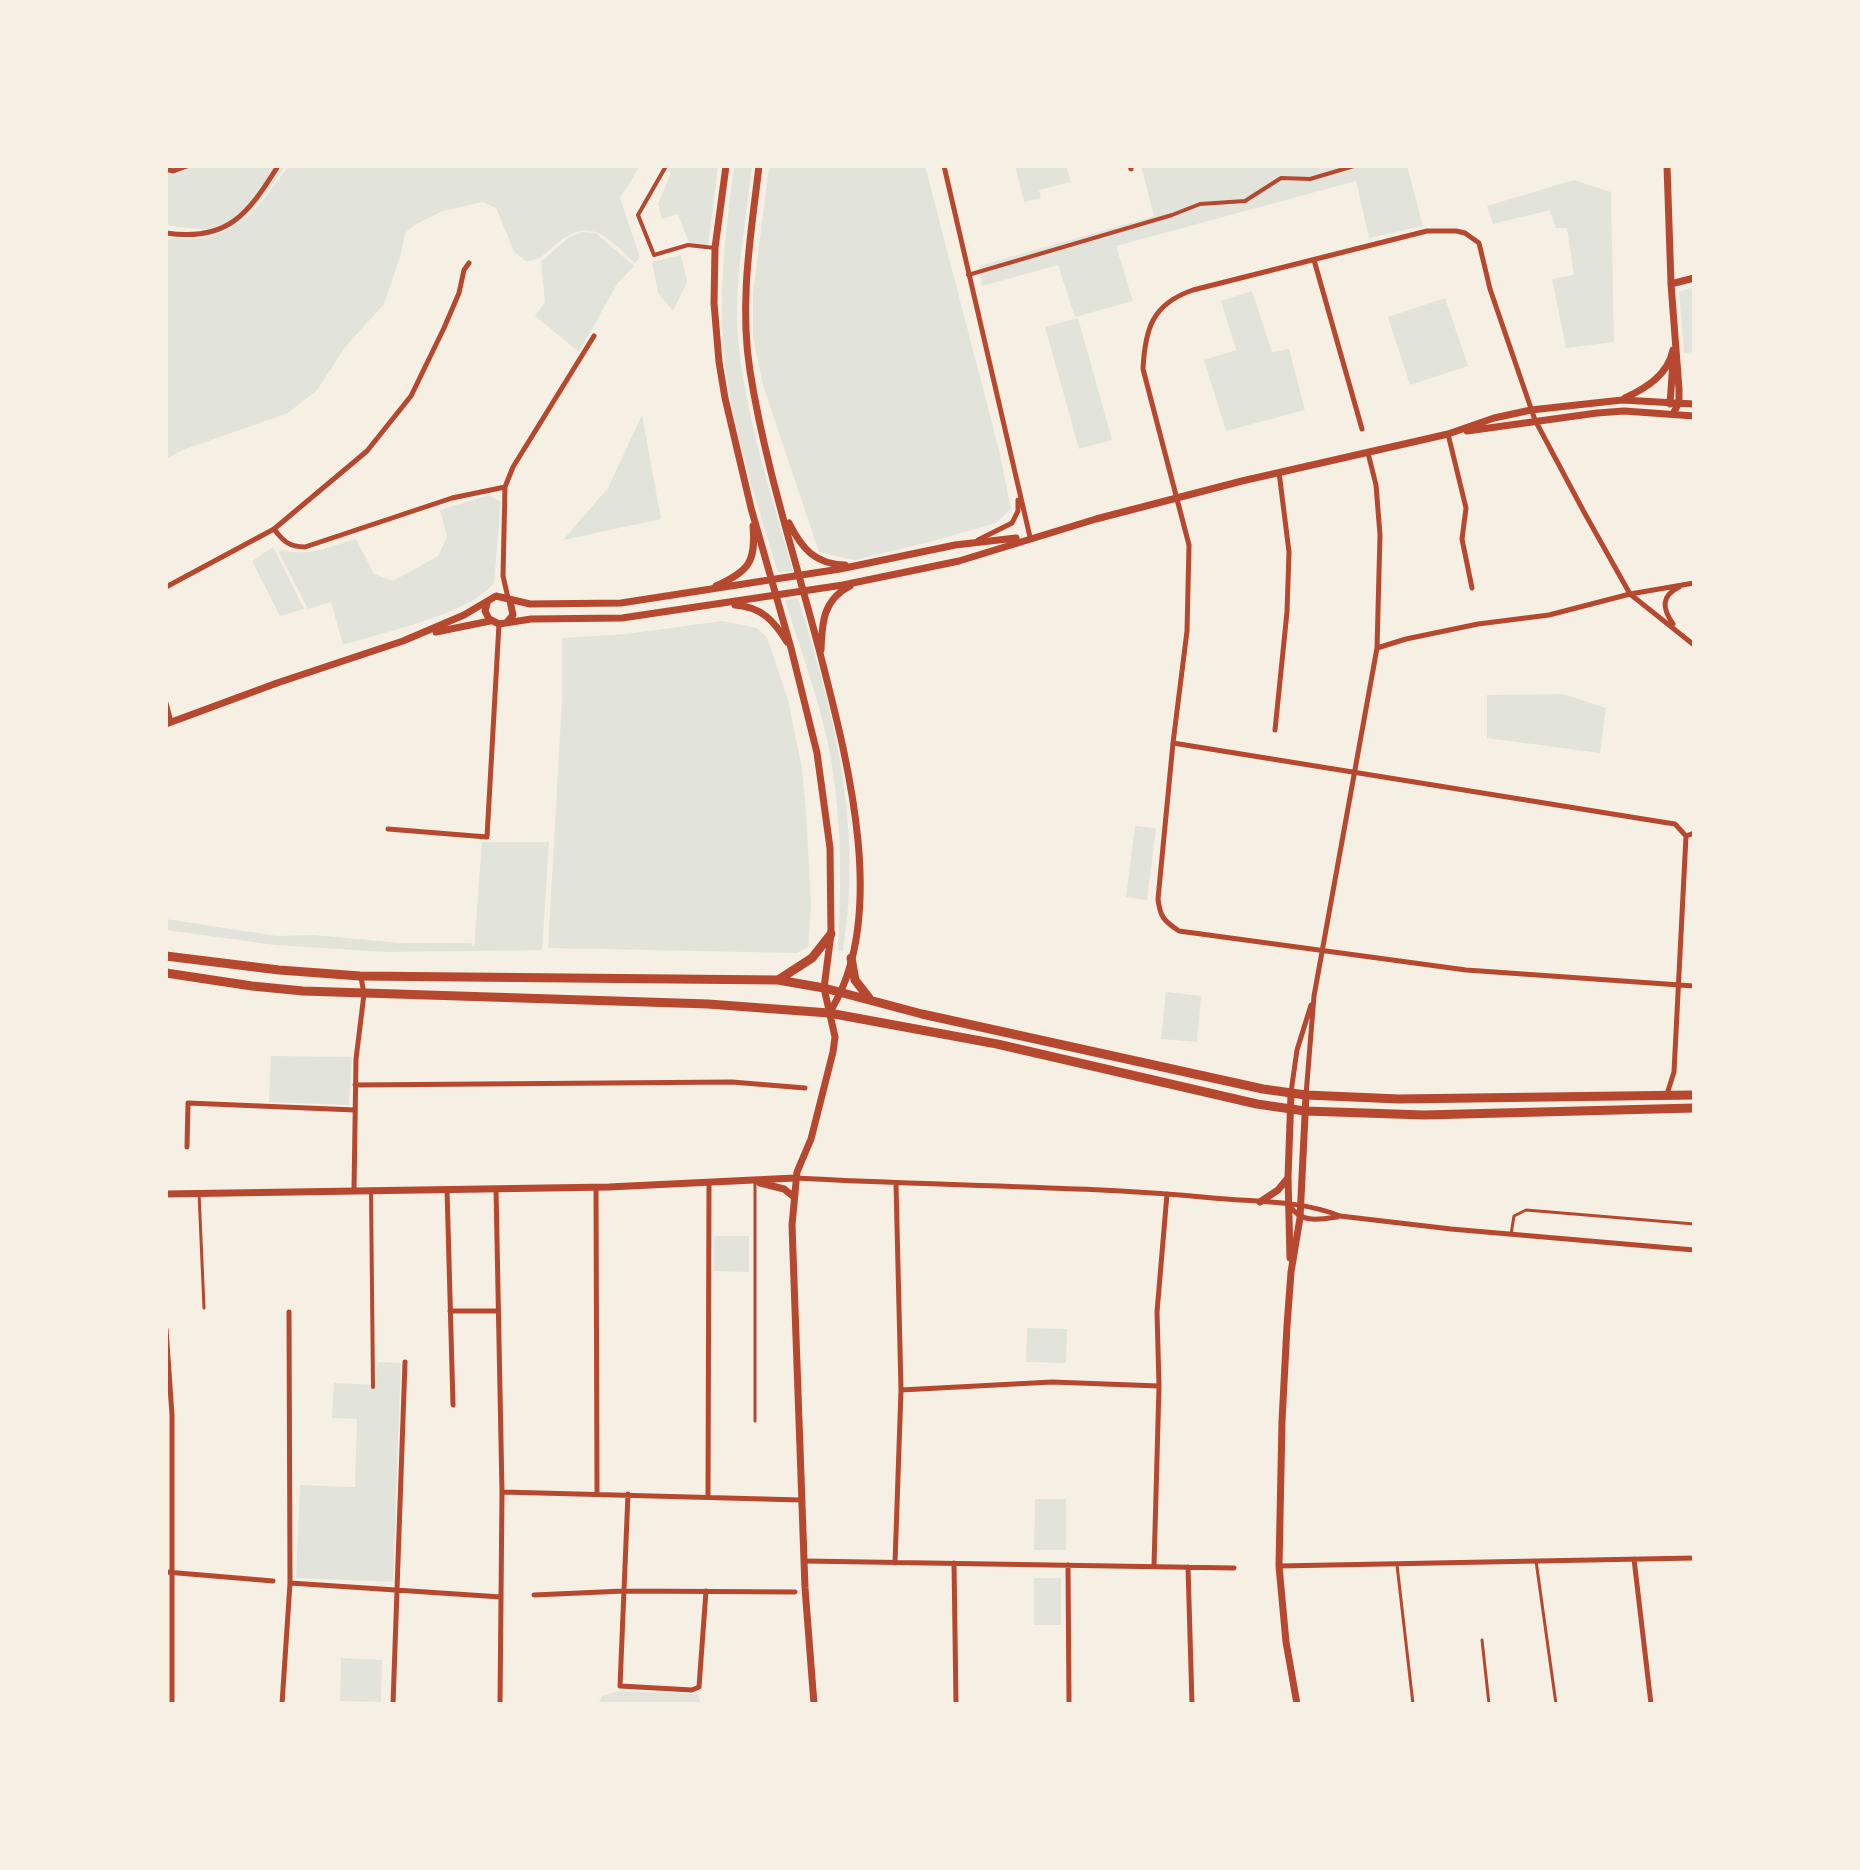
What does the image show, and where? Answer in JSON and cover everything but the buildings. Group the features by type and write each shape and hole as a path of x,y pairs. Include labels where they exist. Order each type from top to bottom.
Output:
{"highway":[{"path":"778,980 812,958 831,934"},
{"path":"166,956 360,976 778,980 1291,1094 1434,1100 1694,1095"},
{"path":"851,958 856,983 872,1000"},
{"path":"166,973 275,989 708,1004 829,1013 1036,1052 1305,1111 1449,1115 1694,1108"}],"street":[{"path":"166,169 173,171 187,166"},
{"path":"166,233 192,236 211,233 233,224 256,201 278,166"},
{"path":"666,166 638,215 654,255 688,245 715,248"},
{"path":"726,166 715,248 714,303 719,362 751,508 814,740 826,810 832,882 831,934 824,988 835,1037 811,1139 795,1178 794,1197 794,1303 801,1500 814,1704"},
{"path":"759,166 744,305 746,340 762,432 842,742 854,810 859,909 842,993 829,1013"},
{"path":"944,166 1030,537"},
{"path":"968,275 1200,204 1245,201 1281,178 1310,179 1354,166"},
{"path":"1667,166 1675,340 1673,414"},
{"path":"1694,645 1630,594 1584,512 1535,420 1494,302 1479,243 1473,239 1456,231 1427,231 1181,294 1171,299 1154,318 1145,339 1143,369 1189,545 1187,631 1158,899 1159,912 1164,921 1179,931 1466,970 1694,986"},
{"path":"1314,260 1362,429"},
{"path":"166,587 274,529 346,470 394,420 428,366 469,263"},
{"path":"1671,284 1694,278"},
{"path":"388,829 487,837 503,623 513,615 503,576 505,487 513,467 594,336"},
{"path":"1622,400 1641,391 1666,370 1672,360 1675,340"},
{"path":"403,641 490,621 622,618 776,596 959,561 1030,537 1178,497 1448,434 1494,418 1531,410 1622,400 1694,404"},
{"path":"1460,431 1624,411 1694,416"},
{"path":"1448,434 1466,508 1462,539 1472,588"},
{"path":"1291,1272 1288,1177 1291,1094 1297,1050 1314,996 1324,949 1377,648 1380,535 1376,485 1368,453"},
{"path":"1275,730 1287,612 1289,552 1279,472"},
{"path":"966,544 1012,523 1018,502 1015,479"},
{"path":"274,529 284,542 305,547 452,498 505,487"},
{"path":"782,506 806,551 817,560 830,564 855,566"},
{"path":"706,590 732,579 749,564 754,553 751,508"},
{"path":"495,597 530,604 600,604 772,580 966,544 1030,537"},
{"path":"166,703 169,723 403,641 487,604 495,597 503,576"},
{"path":"821,659 826,608 837,594 859,581"},
{"path":"1377,648 1478,624 1549,615 1630,594 1694,583"},
{"path":"1684,636 1666,613 1664,603 1668,594 1686,584"},
{"path":"487,604 485,611 490,621"},
{"path":"701,606 740,605 760,611 774,622 791,648"},
{"path":"1173,743 1675,824 1686,836 1674,1072 1666,1096"},
{"path":"1686,836 1694,833"},
{"path":"354,1191 356,1045 364,994 360,976"},
{"path":"1297,1704 1279,1586 1282,1421 1291,1272 1301,1206 1314,996"},
{"path":"355,1085 732,1082 805,1088"},
{"path":"187,1147 188,1103 355,1110"},
{"path":"1260,1202 1278,1190 1288,1177"},
{"path":"166,1194 596,1187 795,1178 1167,1194 1301,1206 1340,1216 1694,1250"},
{"path":"708,1495 709,1182"},
{"path":"755,1182 784,1189 794,1197"},
{"path":"895,1563 901,1390 896,1184"},
{"path":"596,1187 597,1493"},
{"path":"496,1188 502,1492 500,1704"},
{"path":"447,1189 453,1405"},
{"path":"371,1191 373,1387"},
{"path":"1154,1566 1159,1386 1157,1312 1167,1194"},
{"path":"1288,1205 1300,1218 1315,1220 1340,1216"},
{"path":"450,1311 498,1311"},
{"path":"282,1704 290,1583 289,1312"},
{"path":"166,1329 172,1704"},
{"path":"393,1704 405,1362"},
{"path":"901,1390 1052,1382 1159,1386"},
{"path":"502,1492 708,1495 801,1500"},
{"path":"628,1494 620,1686 692,1690 699,1687 706,1591"},
{"path":"1279,1566 1694,1558"},
{"path":"1634,1559 1651,1704"},
{"path":"805,1561 1234,1568"},
{"path":"954,1563 956,1704"},
{"path":"1068,1565 1069,1704"},
{"path":"1188,1567 1192,1704"},
{"path":"169,1573 273,1581"},
{"path":"290,1583 501,1597"},
{"path":"534,1595 624,1591 795,1592"}],"lane":[{"path":"755,1182 755,1421"},
{"path":"199,1193 204,1308"},
{"path":"1511,1234 1514,1216 1526,1210 1694,1224"},
{"path":"1536,1561 1556,1704"},
{"path":"1397,1562 1413,1704"},
{"path":"1482,1640 1489,1704"}],"shaded area":[{"path":"166,166 285,166 245,216 230,226 206,229 166,225"},
{"path":"288,166 640,166 620,198 640,257 635,263 606,237 587,230 566,237 534,260 525,261 514,251 496,208 483,202 443,211 405,233 384,304 346,346 317,390 288,413 183,450 166,459 166,237 207,237 238,224 264,199"},
{"path":"661,166 718,166 708,247 691,248 678,214 662,219 658,204 671,173"},
{"path":"734,166 752,166 738,295 742,368 760,456 793,571 778,572 740,442 725,363 722,289"},
{"path":"769,166 925,166 999,450 1011,509 996,523 854,560 819,552 763,385 753,337 753,293"},
{"path":"1015,166 1066,166 1071,182 1039,190 1041,198 1024,202"},
{"path":"1141,166 1319,166 1320,169 1334,166 1407,166 1423,226 1369,238 1356,181 1116,246 1133,301 1075,317 1058,265 982,286 979,266 1154,216"},
{"path":"1574,180 1611,192 1614,342 1566,348 1552,279 1574,275 1567,228 1556,228 1550,210 1493,224 1487,206"},
{"path":"583,232 596,233 634,266 617,284 579,352 535,316 545,302 541,262 569,237"},
{"path":"681,255 687,282 673,311 658,293 652,262"},
{"path":"1694,287 1694,352 1684,353 1679,292"},
{"path":"1252,291 1272,352 1289,349 1305,410 1226,431 1204,360 1236,350 1221,301"},
{"path":"1445,298 1468,366 1410,385 1388,317"},
{"path":"1078,318 1112,440 1079,449 1045,327"},
{"path":"642,415 661,519 563,540 608,488"},
{"path":"489,495 501,502 494,583 482,594 445,613 343,645 331,602 308,609 279,552 310,551 356,539 374,574 393,581 438,556 447,537 440,510"},
{"path":"273,547 304,609 280,616 252,561"},
{"path":"798,598 834,729 842,772 850,859 843,951 838,950 840,858 832,766 818,703 785,600"},
{"path":"722,621 757,628 767,637 788,700 802,769 806,810 811,906 808,947 797,953 548,948 562,700 562,638 626,634"},
{"path":"1563,694 1606,708 1600,753 1487,738 1487,695"},
{"path":"1135,826 1156,828 1147,900 1126,897"},
{"path":"482,842 549,842 542,950 386,952 275,945 166,930 166,919 277,936 314,935 401,943 471,943 474,948"},
{"path":"1166,992 1201,996 1197,1042 1161,1039"},
{"path":"271,1056 352,1057 349,1105 269,1102"},
{"path":"714,1236 749,1236 749,1272 714,1271"},
{"path":"1027,1328 1067,1329 1066,1363 1026,1362"},
{"path":"377,1362 401,1363 393,1582 296,1578 300,1485 355,1487 357,1419 332,1418 334,1383 376,1385"},
{"path":"1035,1499 1066,1499 1066,1550 1034,1550"},
{"path":"1034,1578 1061,1578 1061,1625 1034,1625"},
{"path":"341,1658 382,1660 381,1702 340,1701"},
{"path":"619,1691 698,1694 701,1704 598,1704 602,1696"}]}
